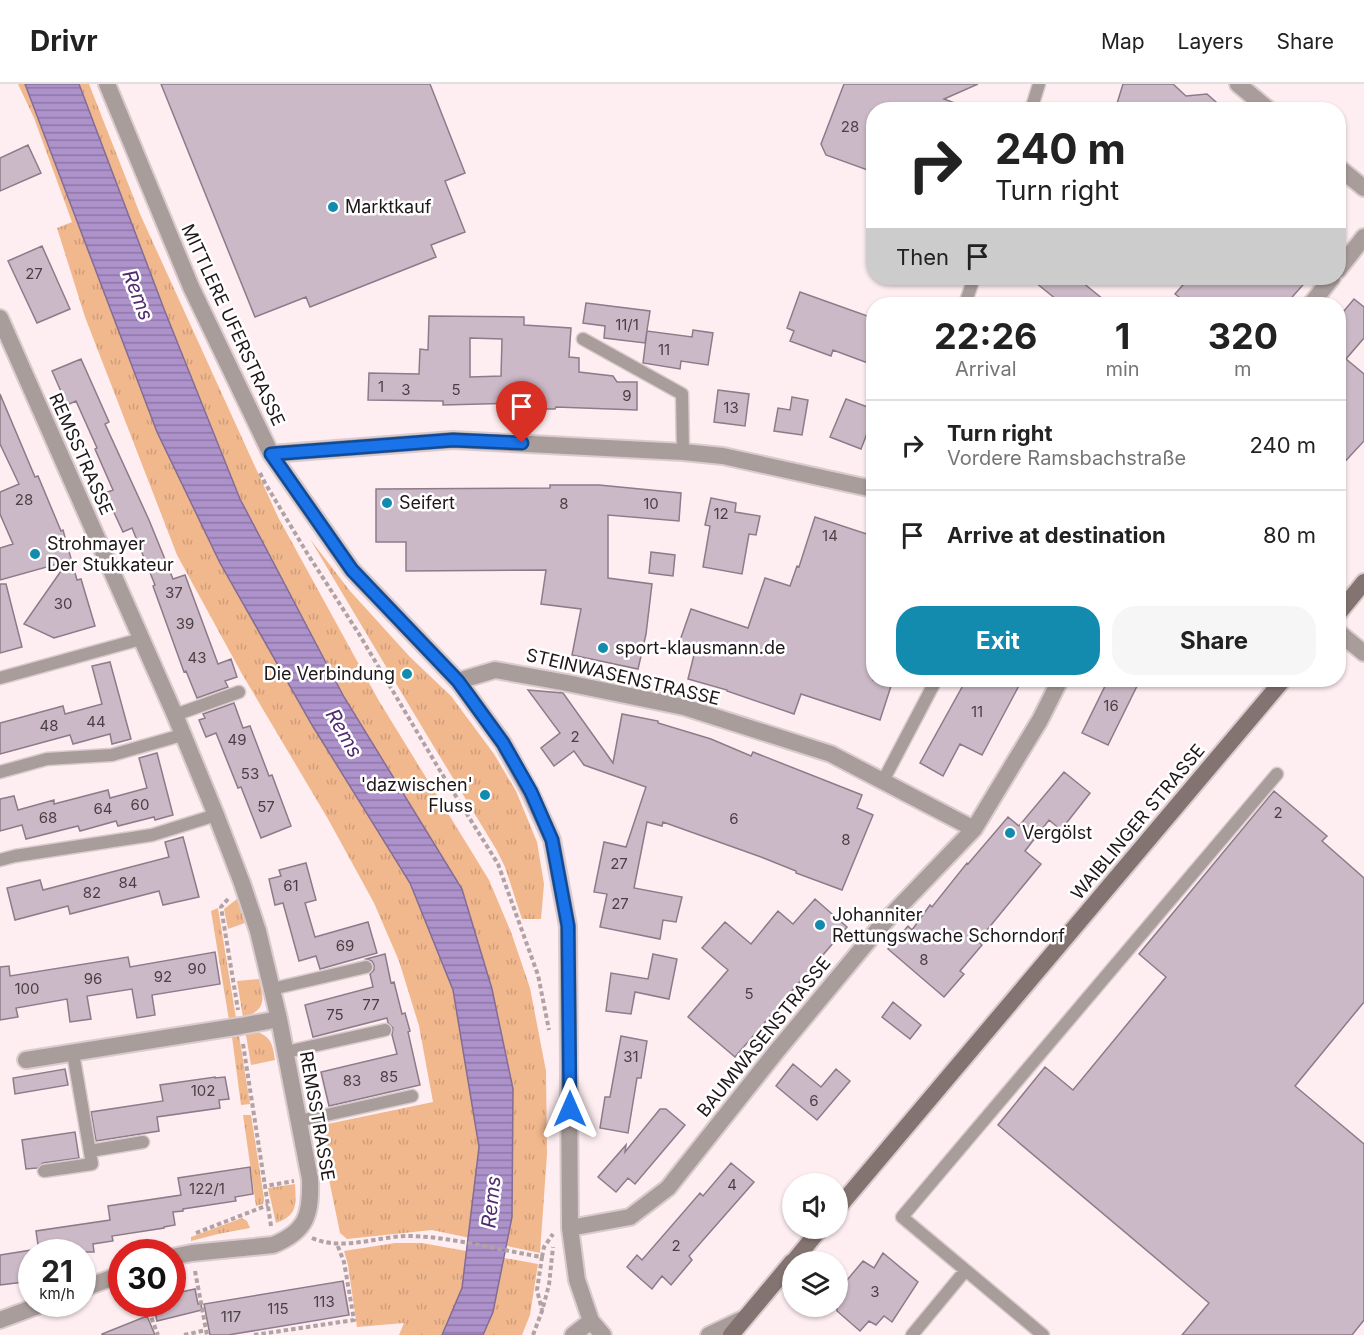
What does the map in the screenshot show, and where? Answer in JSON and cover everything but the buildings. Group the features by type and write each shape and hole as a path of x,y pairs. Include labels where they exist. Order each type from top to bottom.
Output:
{"main road":[{"path":"1346,604 1364,582"},
{"name":"WAIBLINGER STRASSE","path":"848,1196 1277,687"},
{"path":"801,1251 811,1239"},
{"path":"731,1335 782,1274"}],"street":[{"name":"MITTLERE UFERSTRASSE","path":"107,84 191,286 271,454 352,570 458,681 503,743 531,792 552,840 568,926 570,1228 577,1280 591,1321 603,1335"},
{"path":"1238,84 1259,102"},
{"path":"1346,173 1364,188"},
{"path":"1346,260 1364,237"},
{"path":"1317,297 1326,285"},
{"name":"REMSSTRASSE","path":"0,318 175,715 216,814 258,931 279,1018 310,1179 307,1216 298,1231"},
{"path":"271,454 453,440 683,452 723,456 866,487"},
{"path":"1346,638 1364,653"},
{"name":"STEINWASENSTRASSE","path":"458,681 495,670 684,707 831,754 974,828"},
{"name":"BAUMWASENSTRASSE","path":"570,1228 630,1217 668,1188 776,1052 879,928 974,828 1040,720 1056,687"},
{"path":"26,1060 279,1018"},
{"path":"186,1254 273,1245 298,1231"},
{"path":"0,1320 18,1313"},
{"path":"709,1335 745,1318"},
{"path":"573,1335 591,1321"}],"lane":[{"path":"1033,102 1039,84"},
{"path":"583,339 682,394 683,452"},
{"path":"0,678 141,639"},
{"path":"883,781 932,687"},
{"path":"175,715 239,692"},
{"path":"0,772 47,759 112,755 182,735"},
{"path":"1043,1335 902,1217 1278,774"},
{"path":"0,860 152,835 216,814"},
{"path":"272,989 366,967"},
{"path":"286,1052 386,1030"},
{"path":"44,1171 92,1164 73,1053"},
{"path":"299,1121 412,1096"},
{"path":"90,1151 143,1142"},
{"path":"912,1335 965,1271"}],"path":[{"path":"265,483 498,864 538,975 550,1032"},
{"path":"273,1245 265,1186 310,1179"},
{"path":"193,1234 268,1205"},
{"path":"298,1231 321,1242 337,1244 410,1236 435,1238 542,1257"},
{"path":"533,1335 542,1311 549,1285 555,1232 544,1247 542,1257 537,1290 542,1311"},
{"path":"254,1335 354,1320 344,1262 337,1244"},
{"path":"184,1335 206,1333 192,1253"},
{"path":"151,1317 158,1335"}],"green space":[{"path":"18,84 89,84 140,214 278,517 379,701 489,880 511,932 530,988 546,1071 547,1154 540,1253 432,1230 347,1239 340,1233 318,1126 433,1102 419,1026 399,961 374,903 328,819 242,674 177,555 85,317 57,228 72,222 34,118"},
{"path":"310,539 350,591 410,657 451,696 494,754 516,791 537,842 544,884 541,919 522,919 505,867 496,849"},
{"path":"237,899 245,923 228,929 224,909"},
{"path":"218,908 236,1018 229,1020 211,911"},
{"path":"259,979 262,1003 256,1011 243,1017 237,981"},
{"path":"257,1032 271,1043 275,1060 251,1065 246,1035"},
{"path":"239,1035 250,1104 241,1105 232,1037"},
{"path":"243,1115 251,1115 264,1198 263,1204 256,1206"},
{"path":"295,1184 296,1198 292,1213 276,1223 268,1188"},
{"path":"242,1218 247,1221 250,1228 191,1241 191,1237"},
{"path":"395,1243 422,1243 538,1264 530,1315 522,1335 399,1335 404,1323 357,1327 344,1251"}],"water":[{"name":"Rems","path":"25,84 79,84 164,309 240,499 344,697 462,889 492,989 513,1089 512,1217 493,1312 483,1335 442,1335 462,1288 479,1147 453,990 410,883 312,725 220,563 157,432"}],"place":[{"name":"Marktkauf","path":"333,207"},
{"name":"Seifert","path":"387,503"},
{"name":"Strohmayer Der Stukkateur","path":"35,554"},
{"name":"sport-klausmann.de","path":"603,648"},
{"name":"Die Verbindung","path":"407,674"},
{"name":"'dazwischen' Fluss","path":"485,795"},
{"name":"Vergölst","path":"1010,833"},
{"name":"Johanniter Rettungswache Schorndorf","path":"820,925"}],"route":[{"path":"522,443 453,440 271,454 352,570 458,681 503,743 531,792 552,840 568,926 570,1109"}]}
